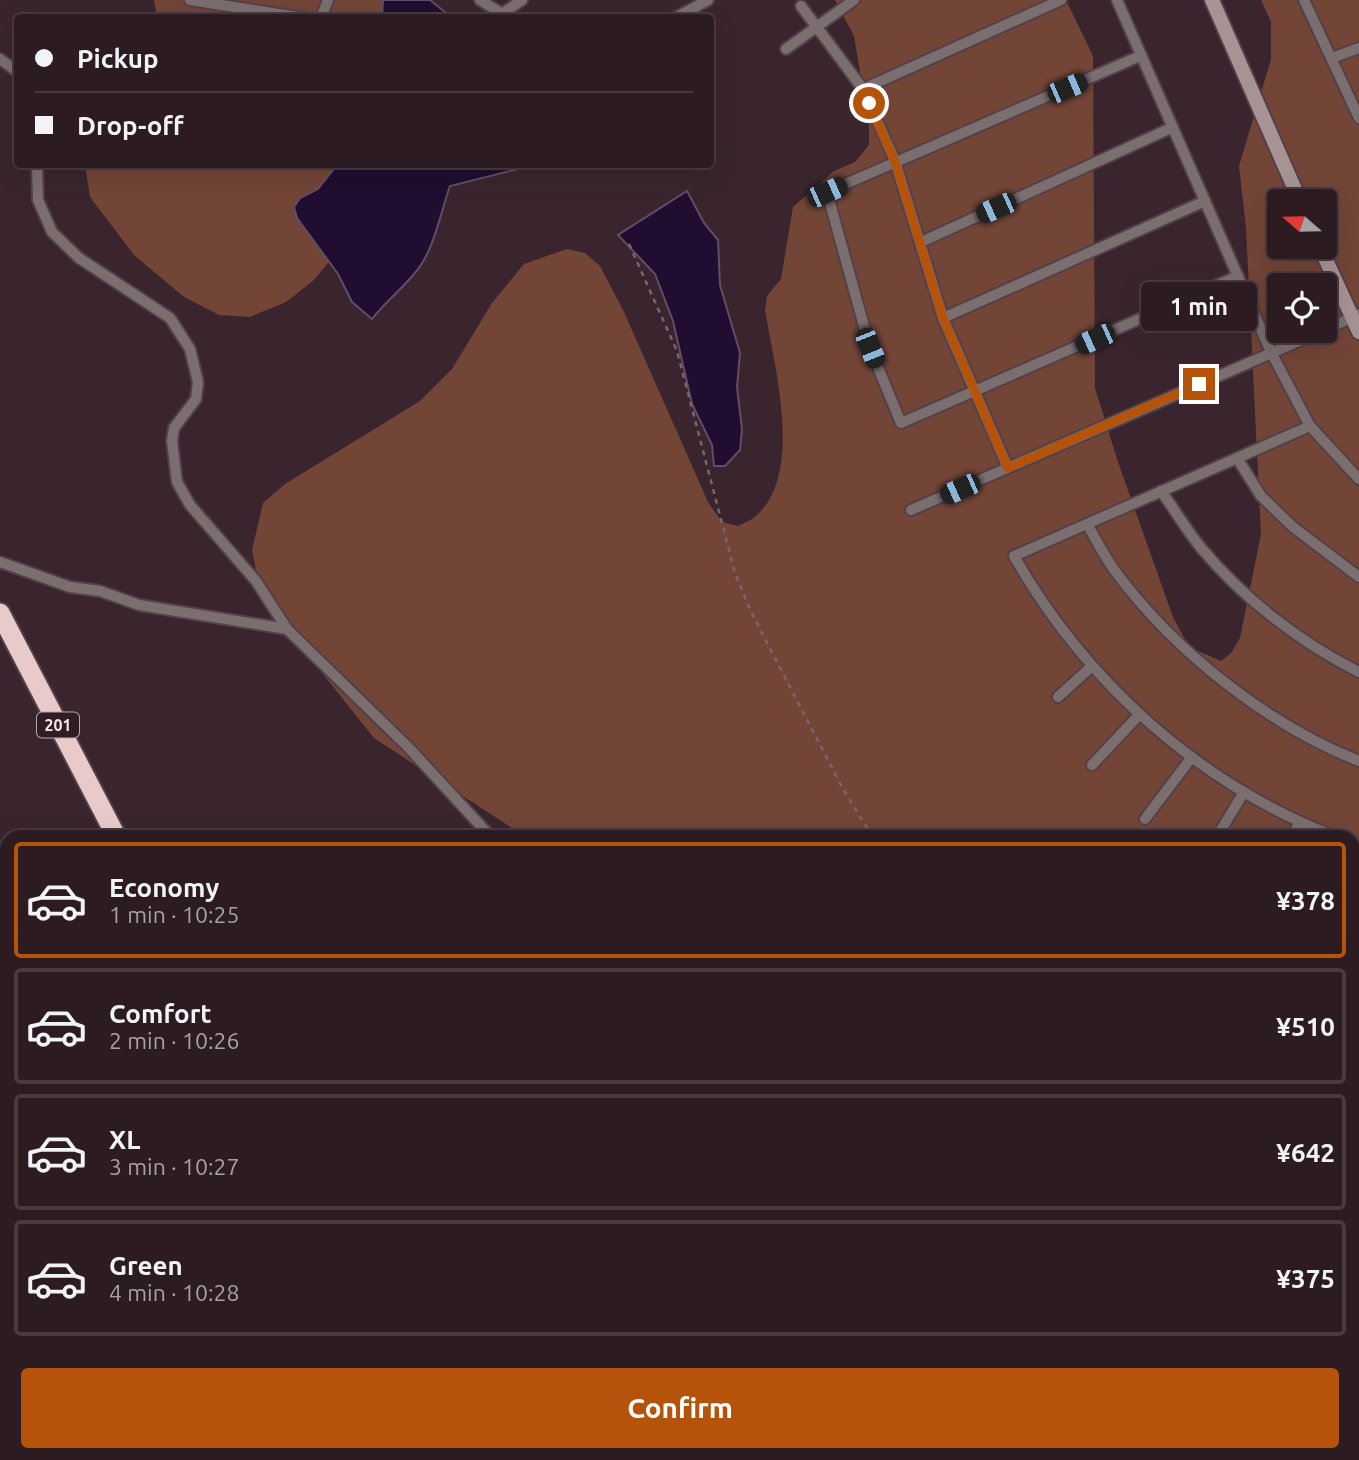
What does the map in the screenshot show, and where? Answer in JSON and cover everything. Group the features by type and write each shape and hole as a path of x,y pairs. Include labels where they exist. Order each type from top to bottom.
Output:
{"highway":[{"name":"201","path":"0,613 113,830"}],"street":[{"path":"190,0 279,14"},
{"path":"480,0 504,14"},
{"path":"507,14 522,0"},
{"path":"682,14 708,0"},
{"path":"786,49 854,0"},
{"path":"863,89 1060,0"},
{"path":"1117,0 1271,352 1310,426 1359,479"},
{"path":"1212,0 1295,189"},
{"path":"1304,0 1359,118"},
{"path":"801,6 863,89 895,162 943,318 1008,468"},
{"path":"1332,58 1359,48"},
{"path":"1140,56 827,192 870,348 901,424 1238,275"},
{"path":"921,242 1171,128"},
{"path":"37,168 38,200 52,232 79,258 153,303 170,318 190,349 198,382 196,399 174,428 172,441 177,482 190,505 256,582 287,629 410,750 482,830"},
{"path":"943,318 1205,201"},
{"path":"1326,259 1355,316 1359,332"},
{"path":"1337,324 1355,316"},
{"path":"911,510 1292,343"},
{"path":"1310,426 1014,556 1039,597 1092,666 1139,715 1192,757 1244,792 1300,823 1318,830"},
{"path":"1237,458 1261,496 1293,527 1359,577"},
{"path":"1161,491 1202,549 1250,597 1328,656 1359,672"},
{"path":"1087,524 1118,575 1160,623 1227,685 1301,733 1359,761"},
{"path":"0,562 70,587 100,591 139,605 287,629"},
{"path":"1058,697 1092,666"},
{"path":"1092,765 1139,715"},
{"path":"1145,819 1192,757"},
{"path":"1221,830 1244,792"},
{"path":"1296,830 1300,823"}],"path":[{"path":"629,244 677,351 735,573 750,610 843,789 868,830"}],"shaded area":[{"path":"154,0 409,0 407,14 156,14"},
{"path":"383,0 430,0 447,14 382,14"},
{"path":"835,0 1066,0 1093,56 1095,388 1173,617 1189,647 1221,661 1231,653 1240,638 1261,534 1246,228 1239,166 1271,59 1271,22 1261,0 1359,0 1359,830 515,830 374,738 283,624 257,575 252,550 263,503 285,484 420,401 452,369 492,303 524,264 567,249 585,253 600,266 624,312 708,502 722,522 738,526 757,515 771,496 779,472 783,446 779,388 765,310 767,296 781,279 793,207 834,171 855,162 869,145 869,125 854,36"},
{"path":"85,168 366,168 337,252 314,280 286,302 250,317 219,315 184,297 134,255 90,197"},
{"path":"335,168 522,168 450,186 427,255 409,280 372,319 352,302 338,274 297,218 294,207 300,198 318,189"},
{"path":"687,191 704,223 718,240 720,285 740,353 737,387 742,429 740,450 725,466 714,466 712,445 692,404 673,321 655,274 618,235"}],"route":[{"path":"869,103 895,162 943,318 1008,468 1199,384"}]}
